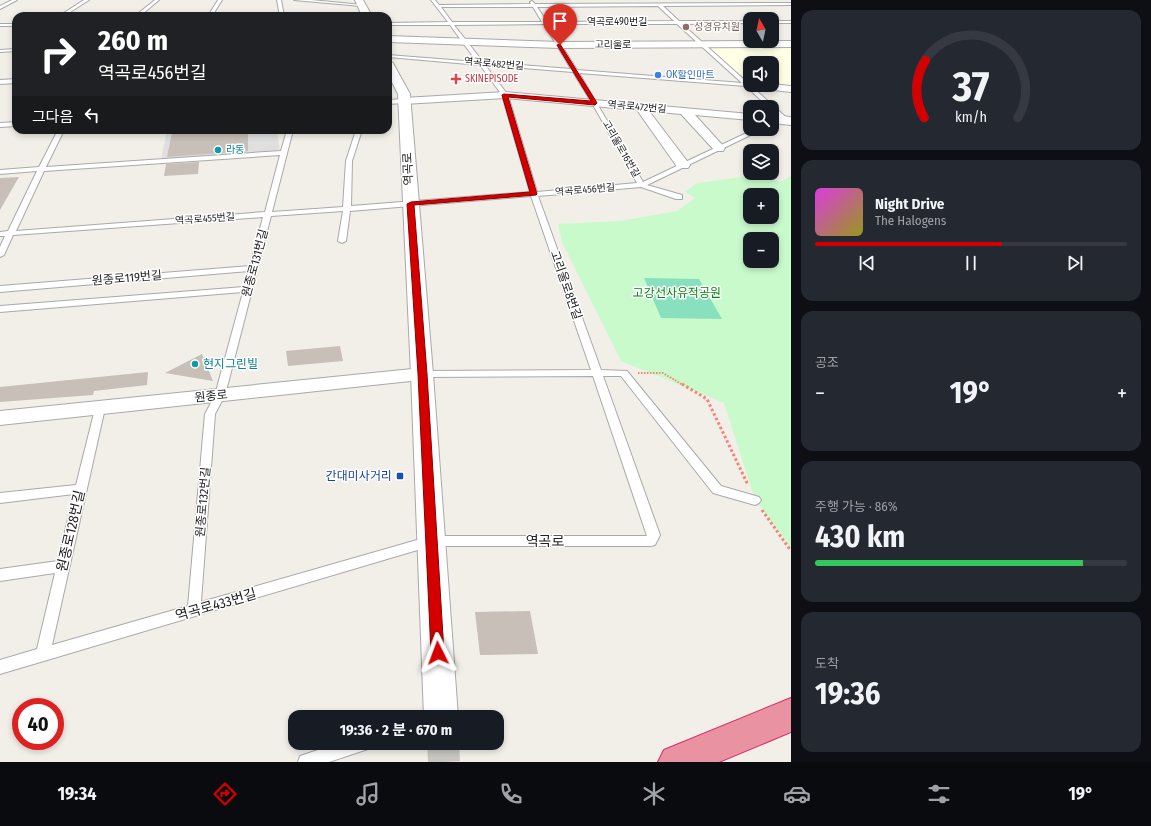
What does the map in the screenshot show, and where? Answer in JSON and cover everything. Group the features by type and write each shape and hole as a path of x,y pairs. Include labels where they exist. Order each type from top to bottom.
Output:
{"highway":[{"path":"676,762 791,715"}],"street":[{"name":"고리울로","path":"392,38 560,45 791,44"},
{"name":"역곡로","path":"392,71 404,94 422,374 441,710"},
{"name":"역곡로482번길","path":"779,88 791,89"},
{"path":"588,93 692,102 690,112 719,148"},
{"name":"역곡로472번길","path":"404,101 504,95 743,116"},
{"path":"640,107 683,165"},
{"name":"원종로","path":"0,418 422,374"}],"lane":[{"path":"0,8 15,0"},
{"path":"68,12 87,0"},
{"path":"142,12 157,0"},
{"path":"212,12 220,0"},
{"path":"280,0 282,12"},
{"path":"296,0 360,3"},
{"name":"고리울로8번길","path":"433,0 504,95 534,194 654,535"},
{"name":"고리울로16번길","path":"531,0 595,103 641,185"},
{"path":"654,0 743,80"},
{"path":"776,0 791,10"},
{"path":"437,6 791,4"},
{"name":"역곡로490번길","path":"392,24 743,22"},
{"path":"779,22 791,22"},
{"path":"0,25 12,25"},
{"path":"0,51 12,50"},
{"name":"역곡로482번길","path":"392,56 743,85"},
{"path":"0,82 12,81"},
{"path":"755,92 780,121"},
{"path":"392,102 404,101"},
{"path":"0,125 12,124"},
{"path":"0,255 59,134"},
{"name":"원종로131번길","path":"220,395 289,134"},
{"path":"342,241 347,208 349,161 358,134"},
{"name":"역곡로456번길","path":"411,204 641,185 745,136"},
{"path":"0,172 284,153"},
{"path":"641,185 679,197"},
{"name":"역곡로455번길","path":"0,234 411,204"},
{"name":"원종로119번길","path":"0,289 254,268"},
{"name":"원종로119번길","path":"0,310 248,289"},
{"path":"422,374 598,374 624,372 717,490 755,500"},
{"name":"원종로132번길","path":"194,611 210,414 220,395"},
{"name":"원종로128번길","path":"43,655 100,408"},
{"path":"0,498 81,489"},
{"name":"역곡로","path":"431,541 650,542 654,535"},
{"name":"역곡로433번길","path":"0,667 431,541"},
{"path":"0,575 63,566"},
{"path":"306,762 341,750"}],"path":[{"path":"624,372 663,373 707,399 755,500 791,551"}],"shaded area":[{"path":"706,45 743,45 743,48 779,48 779,45 791,45 791,87 779,86 779,56 743,56 743,77"},
{"path":"166,134 278,134 280,151 161,160"}],"green space":[{"name":"고강선사유적공원","path":"791,176 791,548 755,500 724,403 621,361 562,242 558,224 621,221 677,211 695,198 685,192 697,183 743,177 743,180 773,180 780,182"},
{"path":"644,278 699,279 722,319 661,318"}],"building":[{"path":"172,134 248,134 248,151 167,157"},
{"path":"199,162 198,174 164,176 166,164"},
{"path":"19,177 0,210 0,178"},
{"path":"340,346 343,361 288,366 286,351"},
{"name":"현지그린빌","path":"202,354 213,381 165,373"},
{"path":"148,372 147,385 94,391 93,395 0,402 0,387"},
{"path":"530,611 538,654 480,655 475,612"}],"tunnel":[{"path":"443,750 444,762"}],"place":[{"name":"성경유치원","path":"686,27"},
{"name":"OK할인마트","path":"658,75"},
{"name":"SKINEPISODE","path":"456,79"},
{"name":"라동","path":"218,150"},
{"name":"현지그린빌","path":"195,364"},
{"name":"간대미사거리","path":"400,476"}],"route":[{"path":"438,653 411,204 534,194 504,95 595,103 574,71 560,45"}]}
